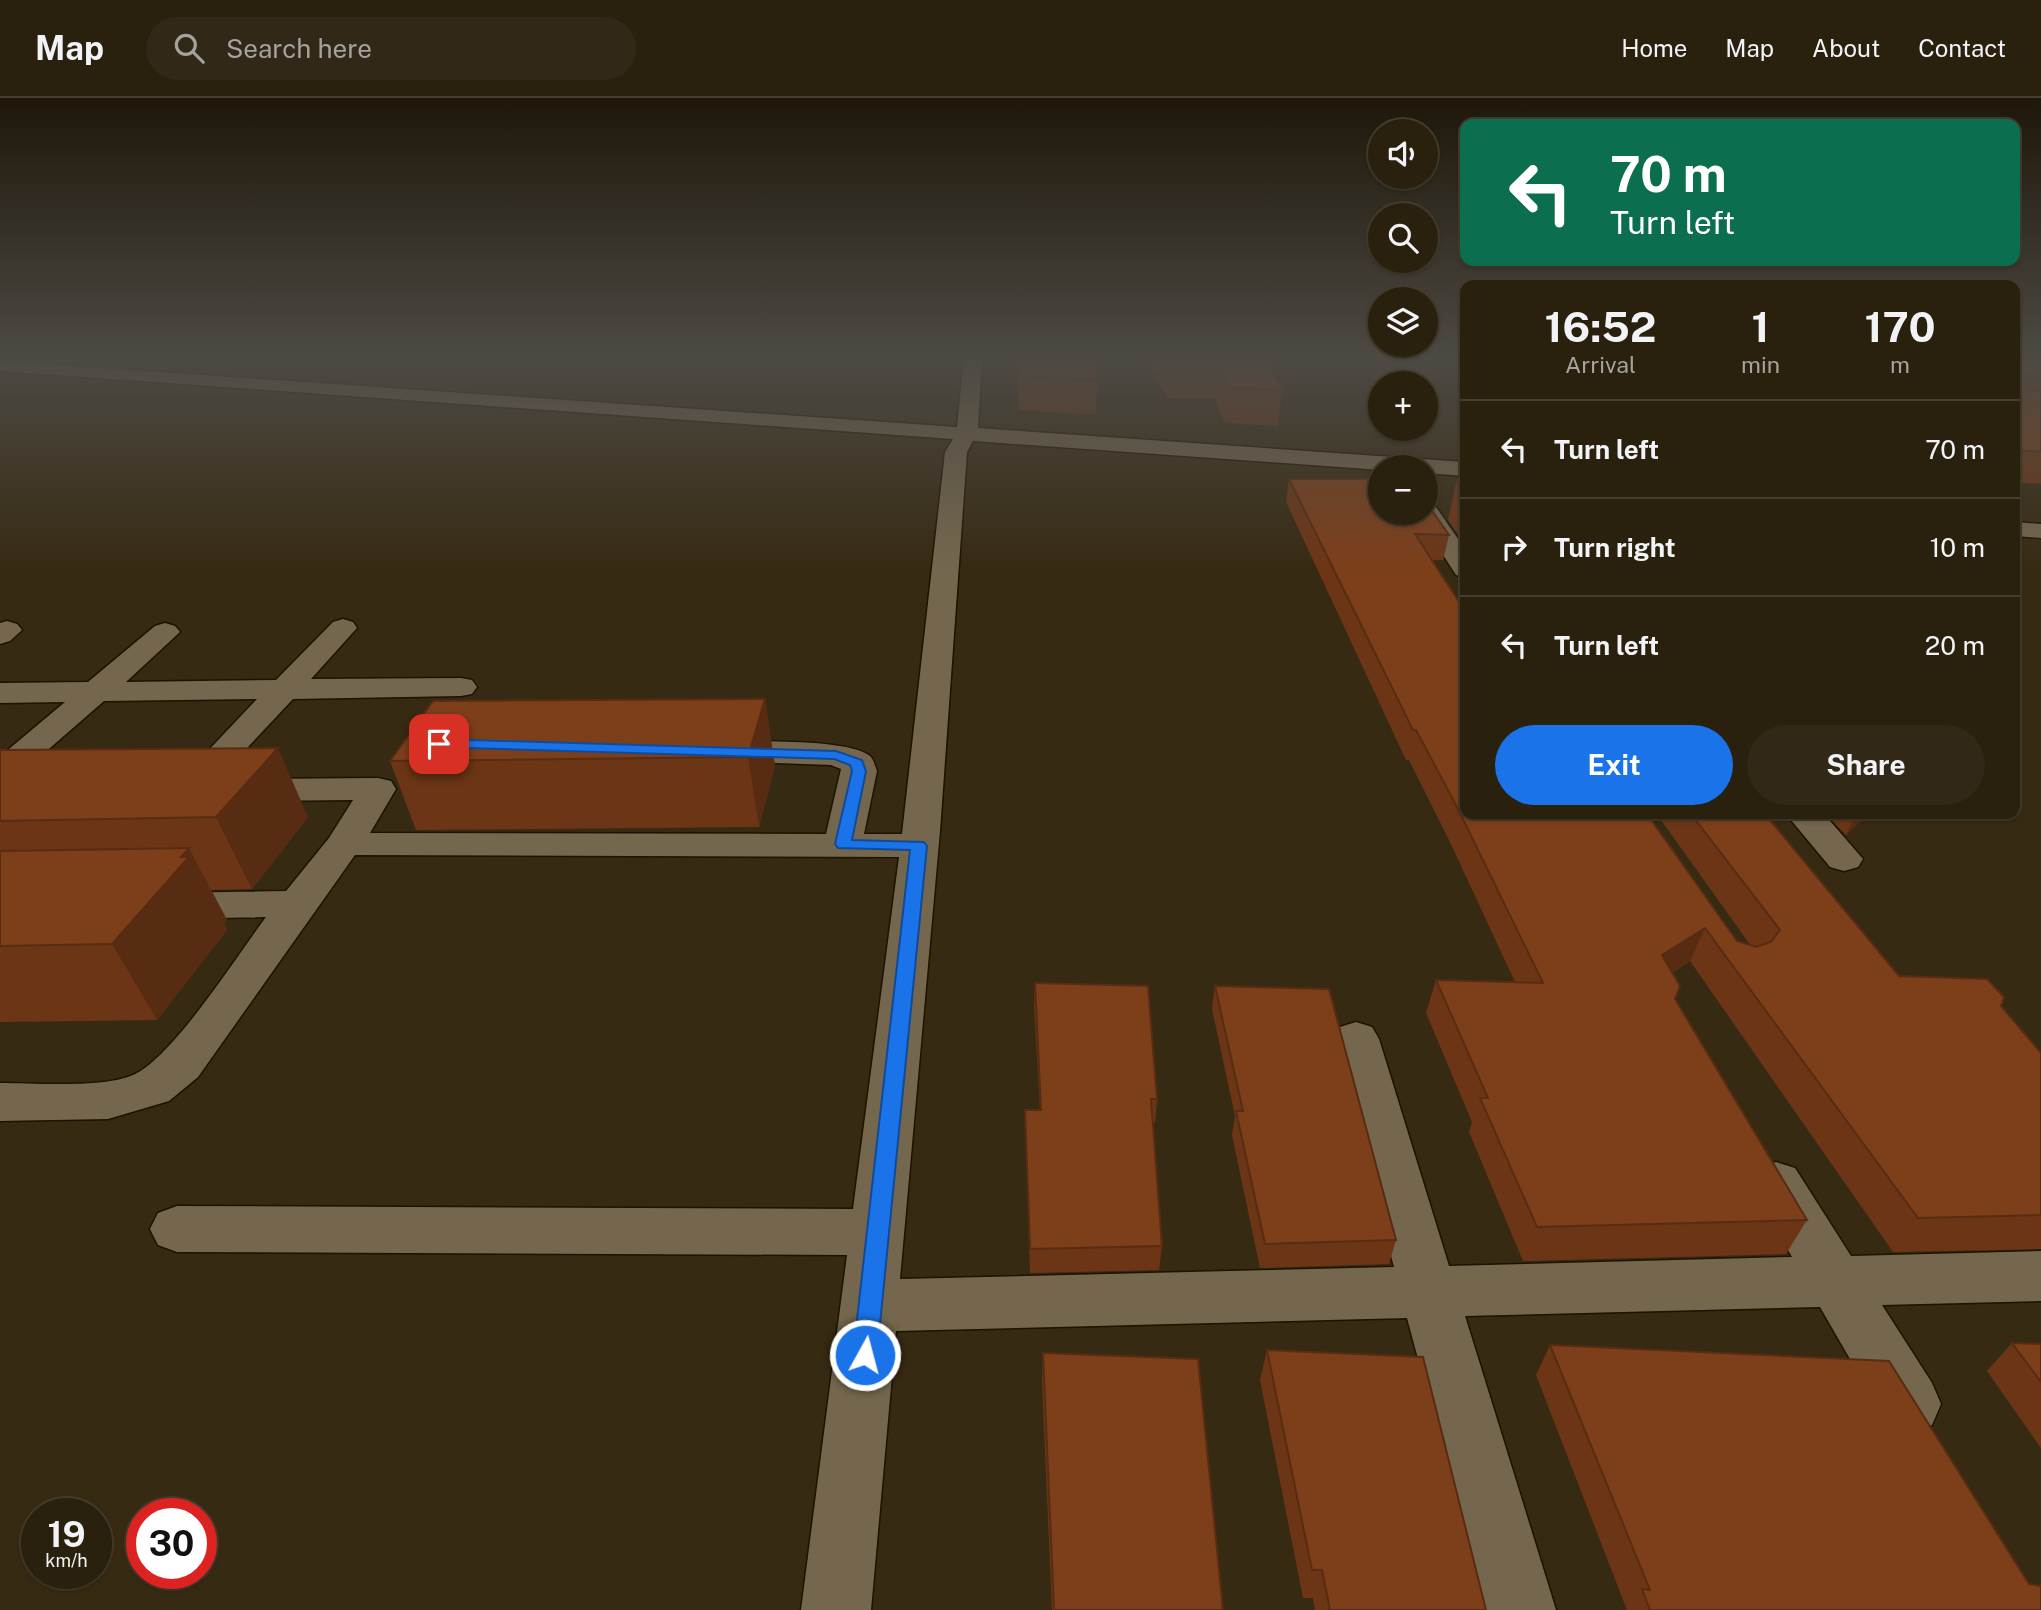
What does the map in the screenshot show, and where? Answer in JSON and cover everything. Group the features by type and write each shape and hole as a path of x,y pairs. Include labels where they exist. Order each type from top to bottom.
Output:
{"street":[{"path":"747,429 962,443 1368,464"},
{"path":"782,429 1368,481"},
{"path":"836,1610 964,429"},
{"path":"1438,468 1460,469"},
{"path":"1438,486 1460,488"},
{"path":"2020,508 2041,510"},
{"path":"1436,525 1460,561"},
{"path":"2020,529 2041,531"},
{"path":"0,1102 108,1100 152,1088 181,1065 297,904 344,844 387,775 194,781 343,628"},
{"path":"14,781 93,693 165,632"},
{"path":"0,693 461,687"},
{"path":"685,751 836,755 857,763 859,771 843,844"},
{"path":"1808,819 1844,859"},
{"path":"344,844 919,846"},
{"path":"135,906 297,904"},
{"path":"1356,1039 1521,1610"},
{"path":"1749,1139 1834,1282 1937,1446"},
{"path":"177,1229 879,1232"},
{"path":"871,1306 2041,1276"}],"building":[{"path":"2020,429 2041,429 2041,452 2020,450"},
{"path":"1289,479 1368,479 1368,525 1438,525 1438,519 1449,535 1415,534 1460,603 1460,813 1416,730 1413,730"},
{"path":"765,699 748,757 390,761 433,701"},
{"path":"278,748 216,817 0,821 0,750"},
{"path":"1463,819 1651,819 1737,941 1756,947 1771,942 1780,930 1695,819 1769,819 1899,976 1987,979 2004,997 2001,1006 2041,1053 2041,1215 1918,1218 1705,928 1662,955 1680,986 1675,999 1807,1220 1537,1227 1480,1098 1488,1098 1436,980 1543,983"},
{"path":"189,848 181,857 189,857 112,944 0,946 0,851"},
{"path":"1035,983 1148,986 1157,1099 1151,1099 1162,1246 1030,1249 1025,1110 1041,1110"},
{"path":"1215,986 1329,989 1396,1240 1265,1244 1236,1111 1243,1111"},
{"path":"2012,1343 2041,1344 2041,1382"},
{"path":"1550,1345 1889,1361 2029,1584 2041,1586 2041,1610 1650,1610 1642,1589 1650,1590"},
{"path":"1267,1350 1423,1357 1486,1610 1330,1610 1322,1570 1312,1570"},
{"path":"1043,1353 1198,1359 1223,1610 1054,1610"}],"route":[{"path":"439,744 836,755 857,763 859,771 843,844 919,846 865,1355"}]}
